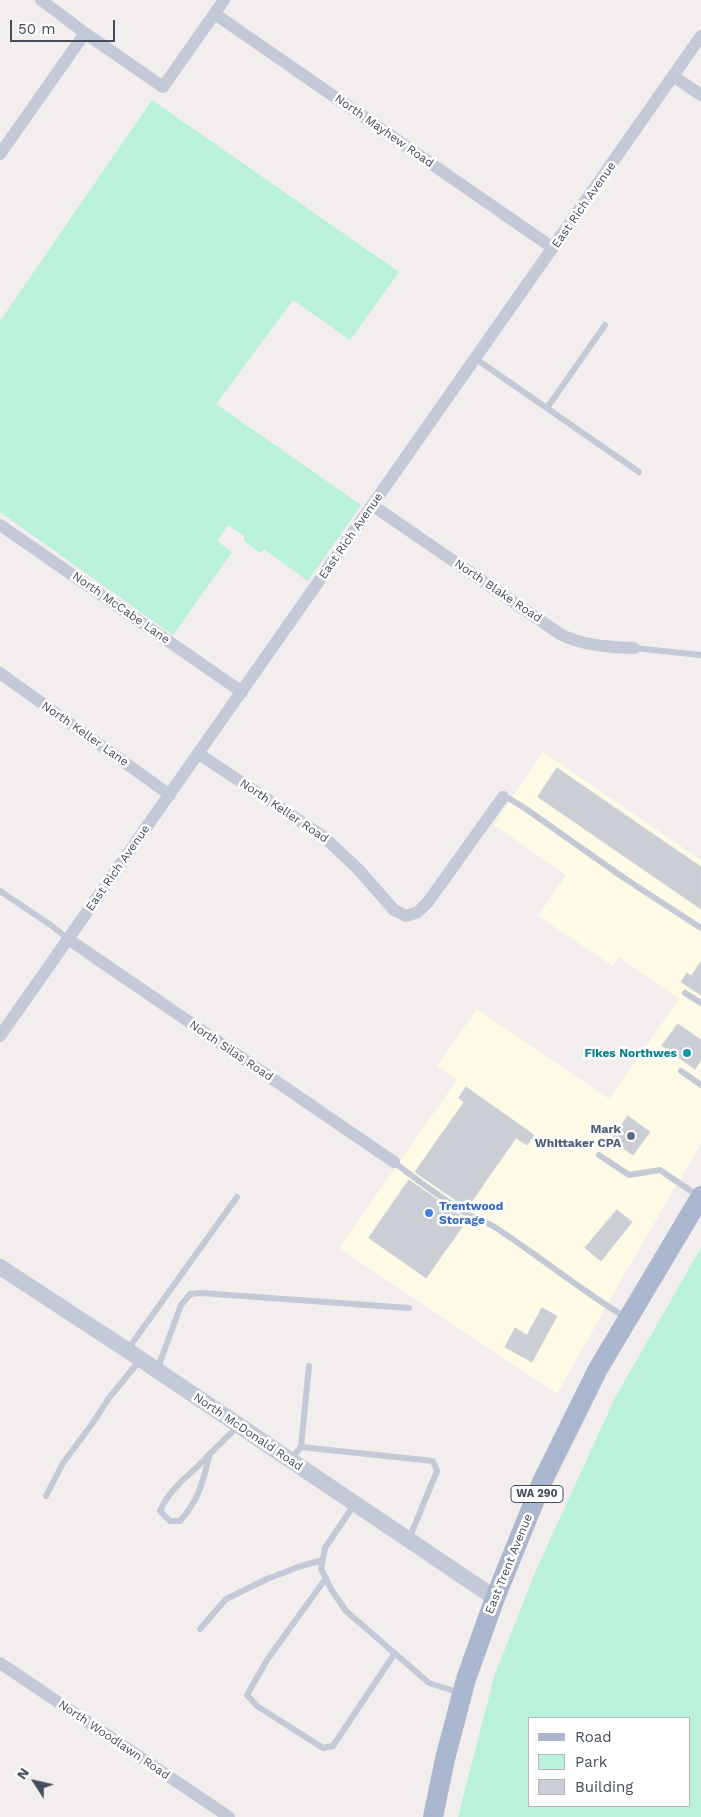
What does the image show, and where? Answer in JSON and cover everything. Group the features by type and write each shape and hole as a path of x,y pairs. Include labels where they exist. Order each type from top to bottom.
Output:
{"main road":[{"name":"East Trent Avenue","path":"433,1817 445,1758 462,1694 495,1598 542,1482 598,1369 701,1197"}],"street":[{"path":"41,0 163,87 224,0"},
{"name":"North Mayhew Road","path":"215,14 553,248"},
{"path":"0,154 85,33"},
{"name":"East Rich Avenue","path":"0,1036 701,36"},
{"path":"673,76 701,95"},
{"name":"North Blake Road","path":"372,506 560,634 572,640 588,644 634,648"},
{"name":"North McCabe Lane","path":"0,525 242,692"},
{"name":"North Keller Lane","path":"0,673 170,794"},
{"name":"North Keller Road","path":"198,754 324,837 358,869 394,910 406,916 418,912 428,902 503,797"},
{"name":"North Silas Road","path":"68,940 394,1162"},
{"name":"North McDonald Road","path":"0,1267 495,1598"},
{"name":"North Woodlawn Road","path":"0,1662 224,1816"}],"lane":[{"path":"547,408 605,325"},
{"path":"476,359 640,472"},
{"path":"634,648 701,655"},
{"path":"503,797 510,799 624,878 701,928"},
{"path":"0,891 52,926 68,940"},
{"path":"685,992 701,1003"},
{"path":"681,1071 701,1085"},
{"path":"598,1154 629,1175 660,1170 701,1197"},
{"path":"394,1162 411,1176 467,1214 491,1225 594,1298 628,1319"},
{"path":"46,1496 63,1463 109,1398 134,1355 237,1196"},
{"path":"156,1371 181,1305 190,1294 201,1293 409,1308"},
{"path":"291,1460 301,1447 309,1366"},
{"path":"210,1453 200,1489 192,1506 180,1521 170,1521 160,1511 166,1498 210,1453 239,1426"},
{"path":"301,1447 433,1461 437,1471 408,1540"},
{"path":"355,1504 325,1548 321,1569 326,1578 346,1611 429,1683 462,1694"},
{"path":"200,1629 226,1599 267,1579 323,1560"},
{"path":"326,1578 267,1660 247,1695 257,1706 323,1748 333,1746 395,1653"}],"shaded area":[{"path":"543,752 701,860 701,1144 557,1394 339,1248 457,1080 437,1066 477,1009 609,1099 679,999 619,957 613,966 538,916 566,875 494,825"}],"green space":[{"path":"152,100 399,272 350,340 293,300 216,404 361,505 308,581 264,549 260,553 244,541 244,536 228,525 217,541 232,552 173,635 0,512 0,321"},
{"path":"701,1248 701,1817 458,1817 494,1677 537,1568 615,1398"}],"building":[{"path":"557,768 701,867 701,909 538,797"},
{"path":"701,962 701,995 681,982 687,973 691,976"},
{"name":"Fikes Northwes","path":"678,1024 701,1040 701,1060 695,1069 662,1046"},
{"path":"466,1087 534,1135 527,1145 516,1138 467,1208 415,1172 464,1102 459,1098"},
{"name":"Mark Whittaker CPA","path":"628,1116 650,1132 633,1155 611,1140"},
{"path":"409,1180 461,1216 459,1219 465,1223 426,1278 369,1238"},
{"path":"617,1210 632,1222 601,1261 585,1248"},
{"path":"542,1308 557,1316 532,1362 505,1347 515,1328 527,1335"}],"place":[{"name":"Fikes Northwes","path":"687,1053"},
{"name":"Mark Whittaker CPA","path":"631,1136"},
{"name":"Trentwood Storage","path":"429,1213"}]}
